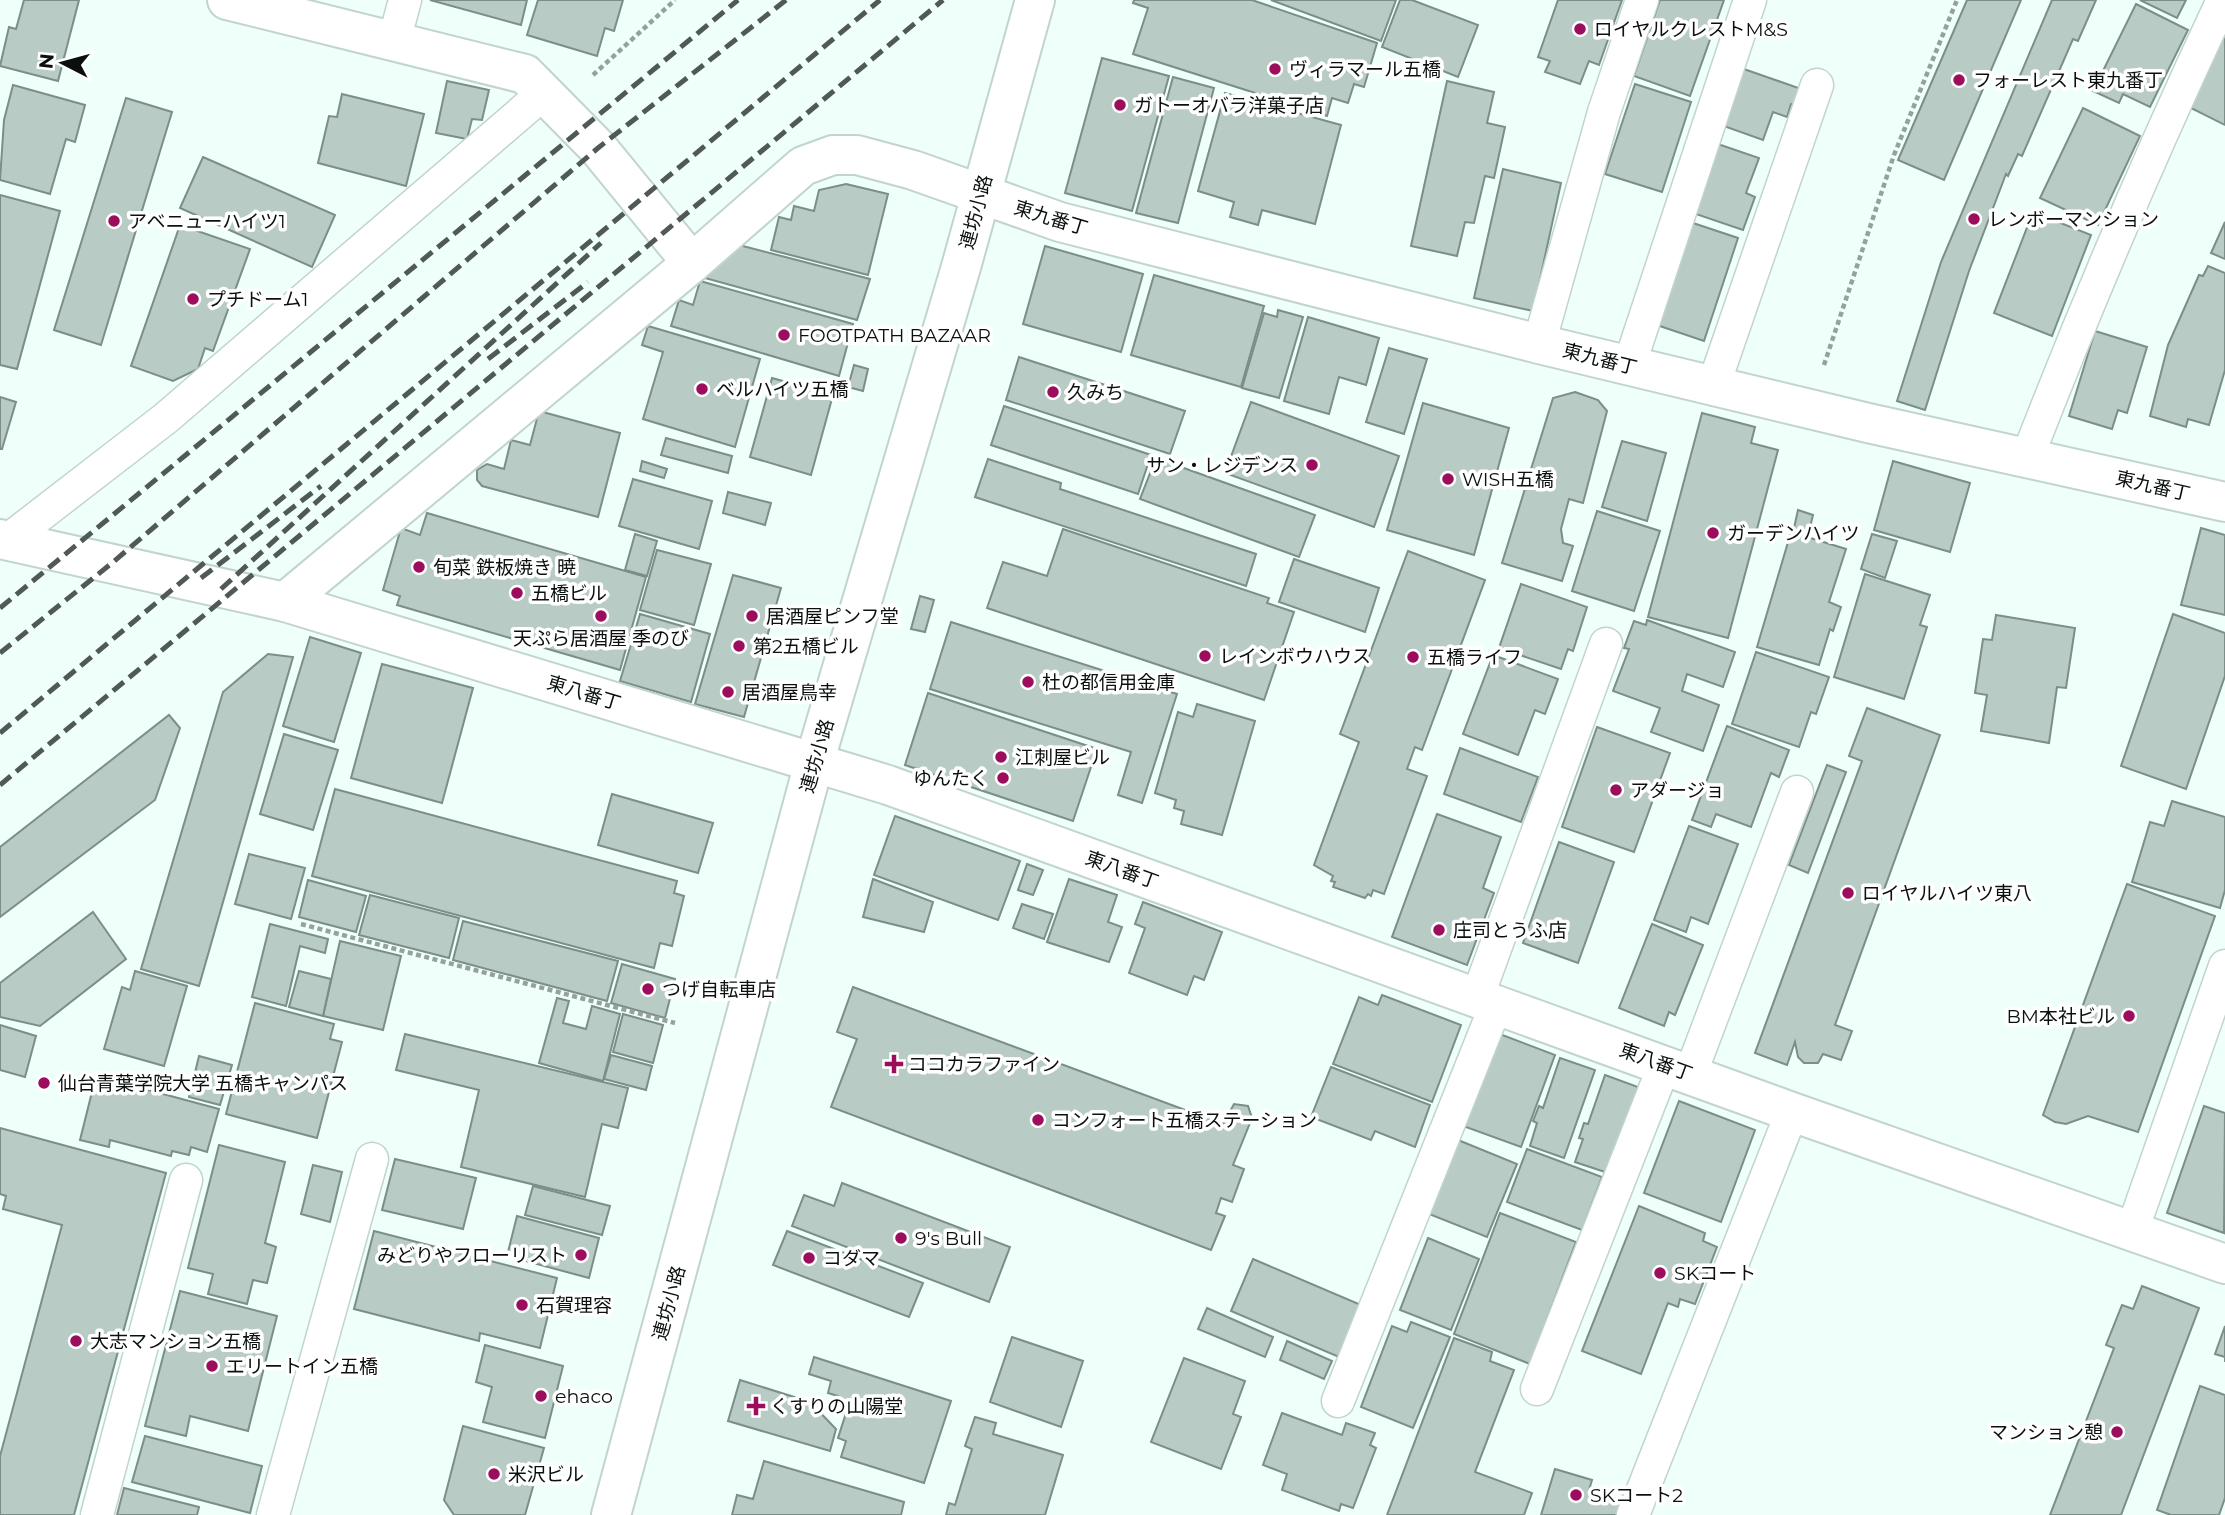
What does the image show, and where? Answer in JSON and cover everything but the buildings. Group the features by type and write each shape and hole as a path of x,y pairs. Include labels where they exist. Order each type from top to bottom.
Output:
{"street":[{"path":"227,0 525,74 598,148 692,262"},
{"name":"連坊小路","path":"611,1515 814,763 981,195 1035,0"},
{"name":"東九番丁","path":"285,602 803,166 833,155 857,155 913,170 1060,222 1539,344 1713,387 2225,502"},
{"name":"東八番丁","path":"4,539 285,602 888,785 1792,1112 2225,1264"}],"lane":[{"path":"394,41 405,0"},
{"path":"1539,344 1604,112 1643,0"},
{"path":"1629,366 1750,0"},
{"path":"2027,458 2093,290 2163,128 2223,0"},
{"path":"1713,387 1817,85"},
{"path":"4,539 166,418 550,99"},
{"path":"1338,1401 1486,1001 1606,644"},
{"path":"1537,1389 1797,792"},
{"path":"2132,1231 2225,966"},
{"path":"1633,1515 1792,1112"},
{"path":"273,1515 372,1159"},
{"path":"97,1515 187,1180"}],"path":[{"path":"550,99 675,0"},
{"path":"1810,409 1894,155 1957,0"},
{"path":"301,924 675,1023"}],"railway":[{"path":"0,608 738,0"},
{"path":"0,653 112,563 598,148 786,0"},
{"path":"0,733 880,0"},
{"path":"0,785 943,0"},
{"path":"221,589 601,243"},
{"path":"488,359 588,282"},
{"path":"201,578 321,486"}],"place":[{"name":"ロイヤルクレストM&S","path":"1580,29"},
{"name":"ヴィラマール五橋","path":"1275,69"},
{"name":"フォーレスト東九番丁","path":"1959,80"},
{"name":"ガトーオバラ洋菓子店","path":"1120,105"},
{"name":"レンボーマンション","path":"1974,219"},
{"name":"アベニューハイツ1","path":"114,221"},
{"name":"プチドーム1","path":"193,299"},
{"name":"FOOTPATH BAZAAR","path":"784,335"},
{"name":"ベルハイツ五橋","path":"702,389"},
{"name":"久みち","path":"1053,392"},
{"name":"サン・レジデンス","path":"1312,465"},
{"name":"WISH五橋","path":"1448,479"},
{"name":"ガーデンハイツ","path":"1713,533"},
{"name":"旬菜 鉄板焼き 暁","path":"419,567"},
{"name":"五橋ビル","path":"517,593"},
{"name":"天ぷら居酒屋 季のび","path":"601,616"},
{"name":"居酒屋ピンフ堂","path":"752,616"},
{"name":"第2五橋ビル","path":"739,646"},
{"name":"レインボウハウス","path":"1205,656"},
{"name":"五橋ライフ","path":"1413,657"},
{"name":"杜の都信用金庫","path":"1028,682"},
{"name":"居酒屋鳥幸","path":"728,692"},
{"name":"江刺屋ビル","path":"1001,757"},
{"name":"ゆんたく","path":"1003,778"},
{"name":"アダージョ","path":"1616,790"},
{"name":"ロイヤルハイツ東八","path":"1848,893"},
{"name":"庄司とうふ店","path":"1439,930"},
{"name":"つげ自転車店","path":"648,989"},
{"name":"BM本社ビル","path":"2129,1016"},
{"name":"ココカラファイン","path":"894,1064"},
{"name":"仙台青葉学院大学 五橋キャンパス","path":"44,1083"},
{"name":"コンフォート五橋ステーション","path":"1038,1120"},
{"name":"9's Bull","path":"901,1238"},
{"name":"みどりやフローリスト","path":"581,1255"},
{"name":"コダマ","path":"809,1258"},
{"name":"SKコート","path":"1660,1273"},
{"name":"石賀理容","path":"522,1305"},
{"name":"大志マンション五橋","path":"76,1341"},
{"name":"エリートイン五橋","path":"212,1366"},
{"name":"ehaco","path":"541,1396"},
{"name":"くすりの山陽堂","path":"756,1406"},
{"name":"マンション憩","path":"2117,1432"},
{"name":"米沢ビル","path":"494,1474"},
{"name":"SKコート2","path":"1576,1495"}]}
